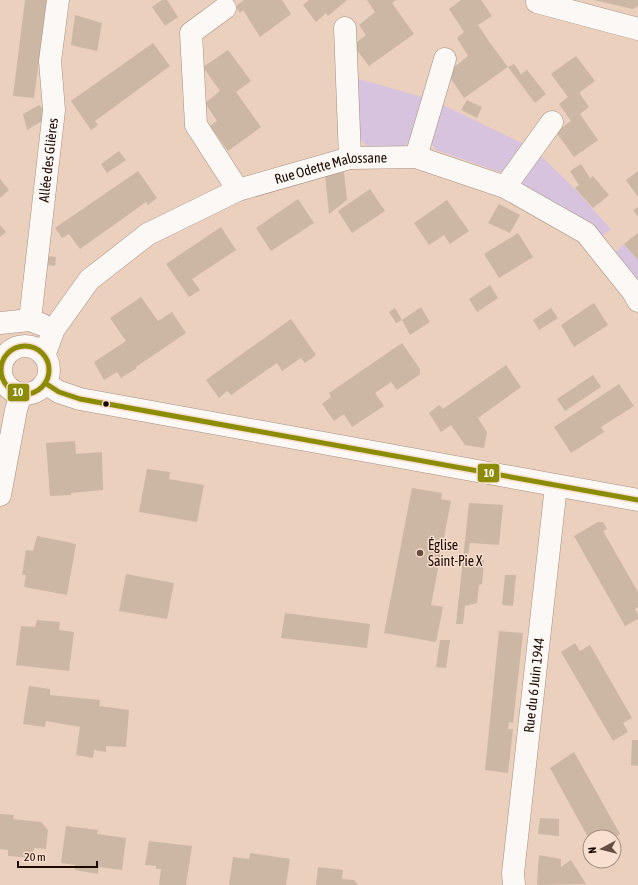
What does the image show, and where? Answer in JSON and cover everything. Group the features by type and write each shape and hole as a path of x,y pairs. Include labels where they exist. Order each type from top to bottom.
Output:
{"street":[{"name":"Allée des Glières","path":"30,320 54,110 50,61 58,0"},
{"path":"538,0 537,2 638,29"},
{"path":"225,8 191,33 196,125 238,190"},
{"path":"345,28 350,158"},
{"path":"416,157 445,59"},
{"path":"505,187 552,122"},
{"name":"Rue Odette Malossane","path":"44,356 54,329 89,280 148,234 238,190 350,158 416,157 505,187 586,233 633,292 638,301"},
{"path":"0,323 30,320 54,329"},
{"path":"27,346 37,350 44,356 48,365 48,374 45,383 39,390 30,394 21,394 11,390 4,382 1,372 1,357 17,348 27,346"},
{"path":"45,383 59,392 80,399 638,500"},
{"path":"0,495 16,410 21,394"},
{"name":"Rue du 6 Juin 1944","path":"514,885 513,872 556,486"}],"shaded area":[{"path":"352,77 426,98 412,139 402,148 368,147 356,134"},
{"path":"437,102 526,145 503,173 436,150 428,139"},
{"path":"536,151 574,188 611,229 597,240 516,182"},
{"path":"624,244 638,260 638,282 613,254"}],"building":[{"path":"25,0 47,0 34,98 13,96"},
{"path":"162,0 167,0 178,17 165,26 152,7"},
{"path":"244,0 282,0 291,14 260,37 243,10 240,13 236,6"},
{"path":"309,0 347,0 328,16 326,13 316,22 303,5"},
{"path":"367,0 396,0 392,3 414,34 369,66 353,45 366,35 359,25 375,12"},
{"path":"461,0 481,0 492,16 478,25 508,67 464,98 447,73 468,56 457,38 464,32 449,9"},
{"path":"594,0 638,0 638,6 633,9"},
{"path":"75,15 102,23 97,51 71,45"},
{"path":"153,43 170,66 95,121 98,125 91,130 71,101"},
{"path":"228,50 251,81 236,92 261,127 228,151 210,126 217,121 205,103 220,91 203,67"},
{"path":"576,56 595,81 580,92 589,107 580,114 598,140 574,157 556,132 571,121 559,104 568,97 551,74"},
{"path":"514,64 521,74 527,70 546,94 535,103 508,67"},
{"path":"467,100 482,107 477,118 461,110"},
{"path":"39,105 44,110 42,121 27,130 23,114"},
{"path":"119,151 126,160 107,173 101,164"},
{"path":"581,164 590,178 593,176 609,195 593,208 575,188 579,185 570,171"},
{"path":"138,171 157,198 148,205 146,202 80,249 69,234 62,238 55,228"},
{"path":"638,171 638,197 626,180"},
{"path":"344,172 347,200 329,214 325,175"},
{"path":"0,179 9,190 0,198"},
{"path":"370,189 385,211 352,233 338,211"},
{"path":"298,199 314,223 271,251 256,228"},
{"path":"447,200 469,231 450,244 444,235 429,245 414,223"},
{"path":"499,204 520,215 510,233 488,223"},
{"path":"638,207 638,217 633,210"},
{"path":"0,225 6,232 0,237"},
{"path":"221,227 236,250 192,279 200,290 189,297 166,264"},
{"path":"518,233 533,257 499,278 484,254"},
{"path":"638,233 638,260 624,244"},
{"path":"47,256 56,257 55,266 46,265"},
{"path":"490,285 498,298 477,312 469,299"},
{"path":"141,297 158,321 172,312 186,333 121,378 117,372 104,380 94,362 126,341 110,318"},
{"path":"594,303 608,325 574,347 561,325"},
{"path":"421,307 430,322 410,335 402,320"},
{"path":"395,308 402,320 396,323 389,312"},
{"path":"551,308 558,318 539,330 533,320"},
{"path":"291,319 316,355 305,363 301,358 282,371 277,363 231,395 227,391 219,398 206,380"},
{"path":"402,343 420,369 419,375 397,390 391,382 375,393 384,406 352,427 344,414 334,421 322,404 331,397 329,393"},
{"path":"506,365 521,387 478,418 487,432 484,448 465,445 451,425 441,432 429,413 439,405 443,409"},
{"path":"593,375 601,387 565,411 557,399"},
{"path":"619,384 634,406 601,427 604,432 571,453 554,427"},
{"path":"75,441 76,454 102,452 103,490 71,493 71,495 50,496 46,443"},
{"path":"147,469 170,472 169,479 204,485 197,522 139,512"},
{"name":"Église Saint-Pie X","path":"412,488 442,493 441,499 451,501 431,605 443,607 436,642 384,633"},
{"path":"469,503 503,505 499,545 470,543 467,562 484,560 482,584 479,585 477,603 465,606 463,624 456,624"},
{"path":"598,522 603,522 607,529 603,531 638,592 638,607 635,609 638,614 638,619 625,626 574,536"},
{"path":"37,536 76,544 67,595 24,587 26,575 22,575 26,550 33,551"},
{"path":"126,574 174,583 167,619 119,611"},
{"path":"505,575 516,575 513,606 502,605"},
{"path":"285,613 370,624 367,648 281,638"},
{"path":"37,620 60,622 59,630 74,632 69,671 16,665 21,626 35,627"},
{"path":"499,631 523,633 513,723 509,722 508,729 513,729 508,773 485,770"},
{"path":"440,640 450,640 446,668 436,667"},
{"path":"575,643 580,651 590,645 632,718 623,723 628,732 613,741 561,652"},
{"path":"29,686 50,689 50,695 100,700 99,706 129,710 126,747 106,746 106,752 94,750 93,758 76,755 80,727 46,721 45,727 23,724"},
{"path":"632,740 638,740 638,766 631,765"},
{"path":"574,752 617,829 583,829 550,768"},
{"path":"0,814 14,815 13,819 41,822 48,830 46,849 34,848 33,858 8,856 8,850 0,849"},
{"path":"540,818 559,819 559,836 538,834"},
{"path":"66,826 98,830 97,834 126,838 122,870 99,867 98,874 75,870 75,865 61,863"},
{"path":"149,841 192,846 186,885 159,885 161,869 156,869 156,866 145,865"},
{"path":"250,853 290,859 286,885 229,885 233,857 249,859"},
{"path":"539,855 561,859 561,867 571,860 586,884 538,885"},
{"path":"318,867 343,870 342,879 354,880 358,885 316,885"}],"transit line":[{"name":"10","path":"25,346 34,348 42,353 47,361 49,370 47,379 42,387 34,392 25,394 16,392 8,387 3,379 1,370 3,361 8,353 16,348 25,346"},
{"name":"10","path":"45,383 59,392 80,399 638,500"}],"place":[{"name":"Église Saint-Pie X","path":"420,553"}]}
